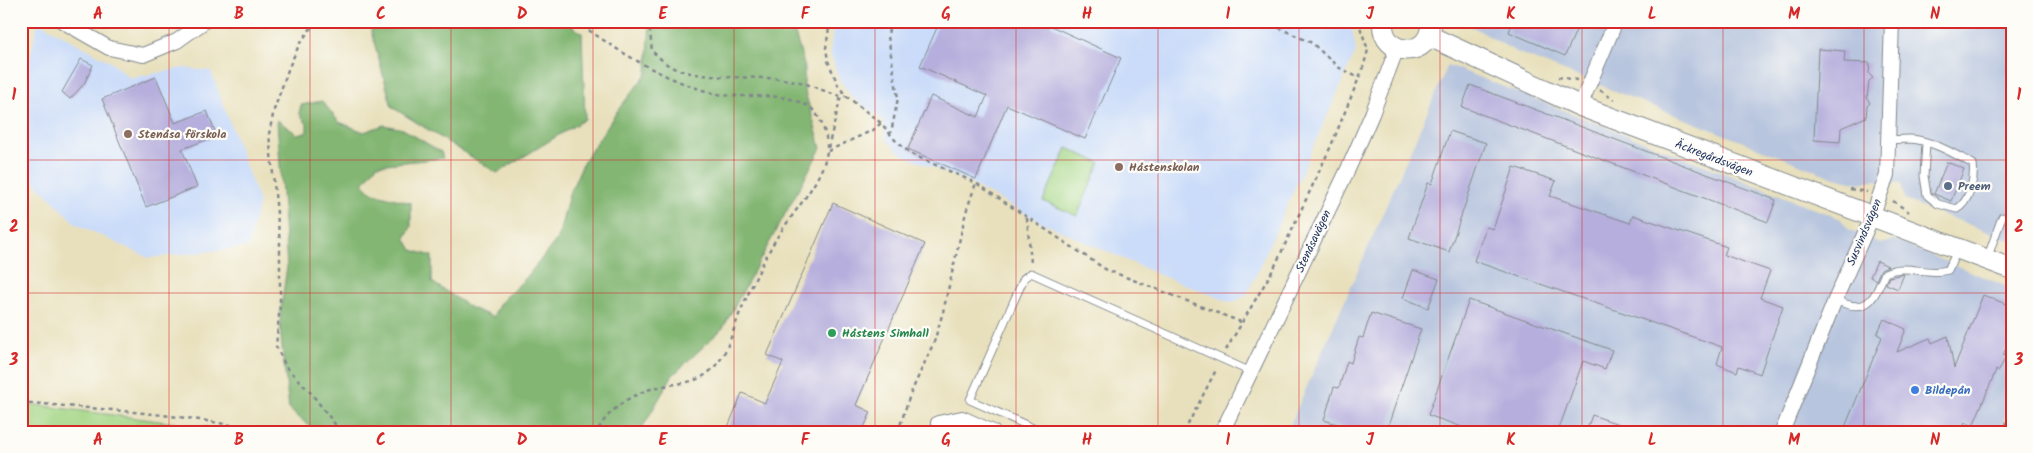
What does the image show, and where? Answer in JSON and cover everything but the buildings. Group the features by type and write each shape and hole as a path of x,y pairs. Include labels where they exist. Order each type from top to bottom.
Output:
{"street":[{"path":"62,21 110,48 143,55 177,41 205,21"},
{"path":"1382,21 1386,38 1397,48"},
{"path":"1580,106 1616,21"},
{"name":"Susvindsvägen","path":"1782,432 1835,300 1872,217 1886,175 1889,139 1892,21"},
{"name":"Äckregårdsvägen","path":"1397,48 1407,50 1418,47 1430,29 1580,106 2004,269"},
{"name":"Stenåsavägen","path":"1222,432 1349,167 1375,107 1397,48"},
{"path":"938,423 962,418 993,432"}],"lane":[{"path":"1889,139 1911,139 1926,143 1959,156 1973,164 1974,176 1963,205 1957,209 1938,204 1926,196 1924,176 1926,143"},
{"path":"2002,217 2004,269"},
{"path":"1835,300 1846,305 1863,306 1873,299 1885,273 1897,267 1936,274 1948,270 1958,250"},
{"path":"1042,432 970,400 1024,278 1032,273 1251,372"}],"path":[{"path":"21,38 25,21"},
{"path":"316,21 300,43 289,67 274,110 269,134 280,242 280,305 276,346 286,367 311,393 341,432"},
{"path":"576,21 650,67 690,87 715,94 769,97 803,104 812,109 818,117 825,136 827,152"},
{"path":"649,21 652,51 675,69 704,74 796,81 846,96"},
{"path":"830,21 826,48 832,74 846,96 881,123 895,140 911,154 976,183 1105,269 1241,322"},
{"path":"890,21 888,36 898,98 891,133"},
{"path":"1264,21 1312,43 1338,67 1359,78"},
{"path":"1184,432 1241,322 1274,268 1331,146 1359,78 1368,50 1358,21"},
{"path":"597,432 614,409 632,397 657,387 701,378 720,362 763,263 776,239 814,184 827,152 841,96"},
{"path":"827,152 873,130 881,123"},
{"path":"898,432 910,395 936,334 966,212 976,183"},
{"path":"1028,218 1032,273"},
{"path":"21,402 140,412 207,420 263,432"},
{"path":"2003,432 2012,410"}],"shaded area":[{"name":"Håstenskolan","path":"834,21 1347,21 1351,23 1356,51 1247,295 1232,303 1157,274 1041,222 966,181 901,154 886,139 884,121 851,96 839,79 830,52"},
{"path":"1467,21 2012,21 2012,241 1905,200 1901,184 1874,180 1860,183 1829,176 1516,52 1466,23"},
{"name":"Stenåsa förskola","path":"38,22 111,62 130,78 183,68 211,71 259,202 248,247 149,258 76,224 21,168 21,99"},
{"path":"1448,65 1841,219 1848,229 1882,244 1894,240 2003,285 2012,291 2012,399 1999,432 1287,432"}],"green space":[{"path":"374,21 564,21 582,33 585,119 497,173 392,107 371,31"},
{"path":"650,21 796,21 794,30 804,65 804,88 821,148 723,328 672,376 640,432 316,432 289,409 280,314 287,267 277,120 297,134 307,132 307,124 299,113 301,105 322,101 339,122 364,132 384,125 403,129 441,152 443,158 377,165 363,183 373,193 411,203 411,227 405,238 412,250 432,256 432,282 471,308 493,317 500,303 526,278 558,238 569,195 583,163 618,110 647,73"},
{"path":"1067,148 1100,163 1077,216 1043,201"},
{"path":"21,403 243,432 21,432"}],"place":[{"name":"Stenåsa förskola","path":"128,134"},
{"name":"Håstenskolan","path":"1119,167"},
{"name":"Preem","path":"1948,186"},
{"name":"Håstens Simhall","path":"832,333"},
{"name":"Bildepån","path":"1915,390"}]}
